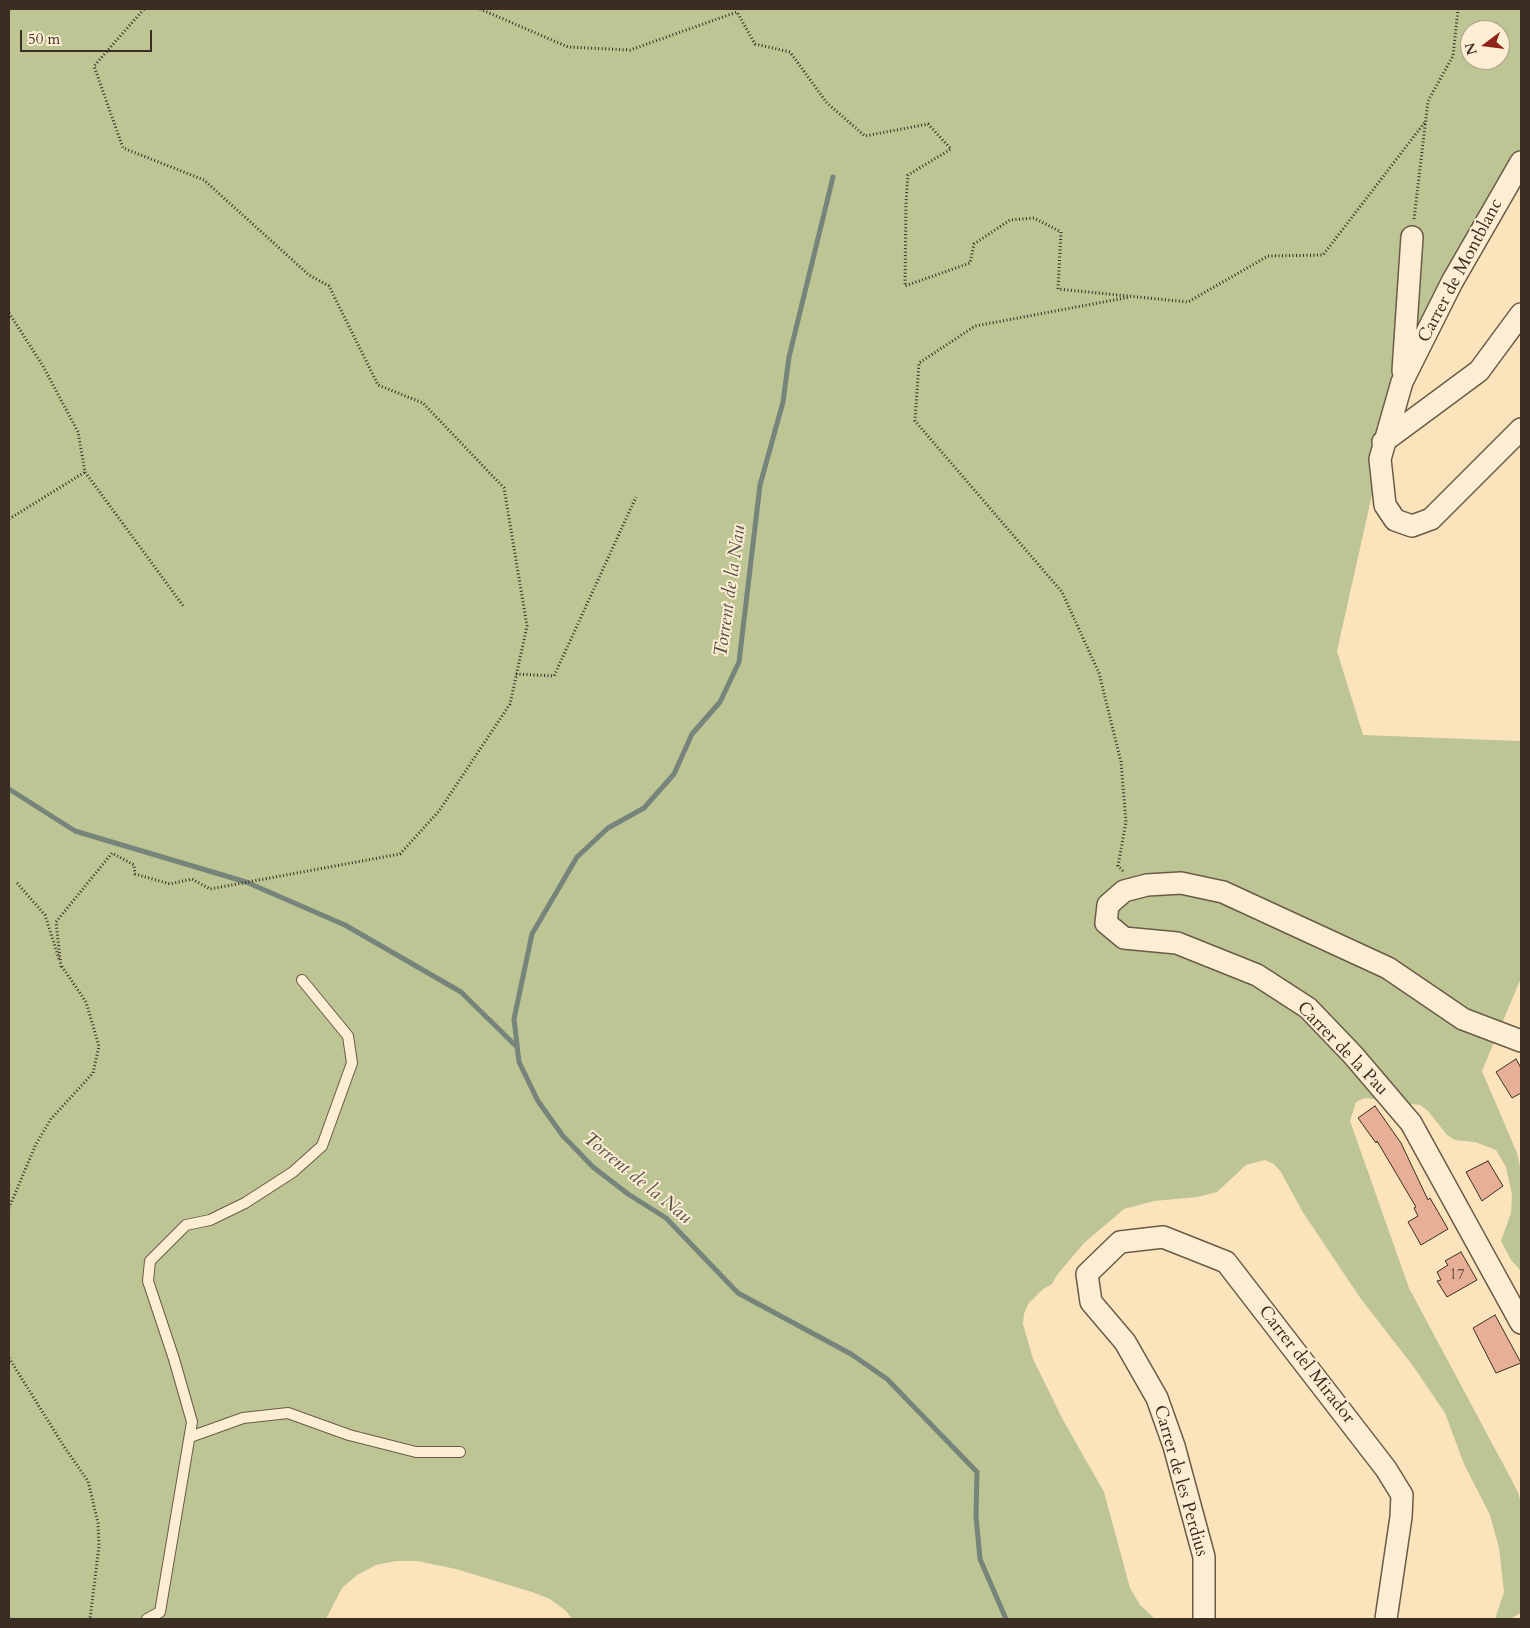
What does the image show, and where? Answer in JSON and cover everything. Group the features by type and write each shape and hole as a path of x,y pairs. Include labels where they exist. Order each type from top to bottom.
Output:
{"street":[{"name":"Carrer de Montblanc","path":"1521,162 1452,282 1402,382 1383,442 1380,459 1385,505 1395,520 1412,526 1431,520 1521,429"},
{"name":"Carrer de Montblanc","path":"1402,382 1412,237"},
{"path":"1383,442 1480,371 1521,314"},
{"name":"Carrer de la Pau","path":"1521,1040 1463,1020 1388,968 1223,892 1181,883 1140,887 1124,891 1108,905 1106,923 1124,938 1178,943 1257,975 1308,1008 1353,1055 1411,1123 1521,1323"},
{"name":"Carrer del Mirador","path":"1088,1274 1120,1242 1163,1236 1226,1262 1386,1469 1402,1495 1401,1517 1386,1619"},
{"name":"Carrer de les Perdius","path":"1088,1274 1091,1302 1130,1350 1157,1398 1174,1446 1204,1557 1204,1619"}],"lane":[{"path":"147,1619 160,1612 192,1422 174,1359 148,1281 150,1261 186,1225 210,1220 245,1203 292,1172 322,1146 352,1063 348,1036 302,980"},
{"path":"190,1437 243,1418 288,1413 349,1435 416,1452 460,1452"}],"path":[{"path":"62,967 56,922 112,853 134,865 135,874 170,884 192,879 210,889 400,854 440,812 510,704 527,626 504,488 423,404 378,385 329,286 309,275 204,180 123,148 94,66 144,9"},
{"path":"480,9 568,47 630,50 737,12 754,44 790,52 827,103 865,136 928,124 951,150 908,175 905,286 970,263 974,244 1010,220 1034,218 1061,232 1058,289 1188,302 1268,256 1323,255 1425,122"},
{"path":"1412,237 1428,101 1453,56 1458,9"},
{"path":"1135,296 975,326 919,363 915,421 1062,592 1100,673 1121,762 1126,822 1118,866 1140,887"},
{"path":"9,313 43,366 78,432 85,472 184,607"},
{"path":"9,519 61,489 85,472"},
{"path":"516,674 554,676 636,497"},
{"path":"9,1208 36,1144 51,1119 93,1073 99,1046 86,1002 62,967 45,915 17,883"},
{"path":"9,1358 65,1448 88,1480 98,1523 99,1546 90,1619"}],"green space":[{"path":"9,9 1521,9 1521,162 1452,282 1380,459 1337,651 1363,735 1521,741 1521,978 1482,1071 1517,1153 1521,1171 1521,1271 1511,1260 1501,1241 1511,1213 1512,1195 1506,1167 1496,1150 1475,1142 1455,1140 1447,1135 1428,1111 1420,1105 1365,1098 1356,1102 1350,1121 1409,1288 1518,1492 1521,1504 1521,1611 1519,1614 1510,1619 1495,1619 1504,1592 1499,1548 1490,1515 1464,1464 1445,1413 1413,1366 1361,1299 1302,1211 1281,1172 1274,1164 1265,1160 1246,1165 1217,1192 1198,1197 1154,1201 1124,1209 1084,1243 1057,1275 1052,1284 1043,1289 1028,1304 1024,1314 1023,1324 1033,1359 1063,1420 1104,1492 1130,1588 1140,1605 1155,1619 572,1619 566,1611 550,1599 532,1592 456,1569 417,1561 396,1561 376,1565 357,1575 342,1588 326,1619 9,1619"}],"building":[{"path":"1516,1059 1521,1068 1521,1093 1512,1098 1496,1072"},
{"path":"1375,1106 1401,1143 1428,1200 1430,1198 1448,1229 1421,1245 1408,1222 1418,1216 1414,1208 1416,1207 1377,1141 1376,1143 1358,1118"},
{"path":"1488,1161 1503,1186 1482,1201 1466,1172"},
{"path":"1461,1252 1477,1280 1447,1297 1437,1281 1441,1280 1437,1272 1448,1265 1445,1261"},
{"path":"1495,1315 1521,1363 1496,1373 1473,1328"}],"waterway":[{"name":"Torrent de la Nau","path":"833,177 789,357 783,402 760,485 739,662 720,702 692,734 674,774 644,808 608,828 577,857 532,934 514,1019 519,1062 538,1101 563,1136 593,1167 628,1194 666,1218 738,1293 851,1354 887,1379 977,1472 976,1516 980,1559 1006,1619"},
{"path":"9,789 75,831 246,882 345,925 461,992 517,1047"}]}
